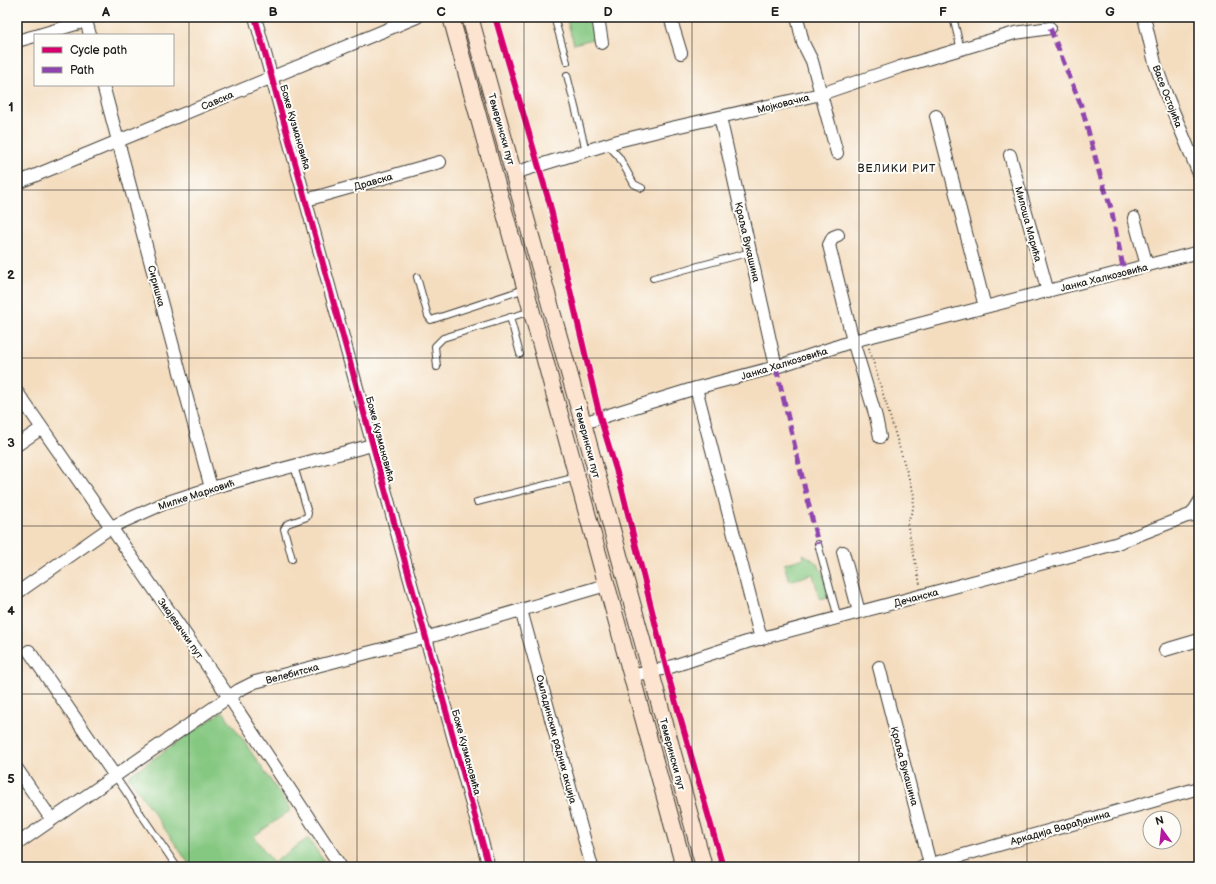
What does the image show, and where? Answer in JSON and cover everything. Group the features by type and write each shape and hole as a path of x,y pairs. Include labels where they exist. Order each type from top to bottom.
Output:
{"main road":[{"name":"Темерински пут","path":"451,17 684,867"},
{"name":"Темерински пут","path":"476,18 514,173 704,867"}],"street":[{"name":"Боже Кузмановића","path":"255,17 488,867"},
{"name":"Савска","path":"17,184 417,17"},
{"path":"598,17 602,43"},
{"path":"670,17 681,53"},
{"path":"797,17 803,43 812,60 837,154"},
{"name":"Васе Остојића","path":"1144,17 1155,63 1199,174"},
{"path":"42,34 86,19 90,34"},
{"name":"Мојковачка","path":"514,173 608,144 821,94 866,78 1014,33 1050,28"},
{"path":"17,41 34,36"},
{"name":"Сиришка","path":"103,86 211,488"},
{"path":"936,116 985,307"},
{"name":"Краља Вукашина","path":"720,117 776,367"},
{"name":"Милоша Марића","path":"1010,155 1048,292"},
{"name":"Дравска","path":"306,200 440,162"},
{"path":"1134,218 1147,266"},
{"path":"838,235 833,237 829,245 853,341 876,417 880,437"},
{"name":"Јанка Халкозовића","path":"583,423 696,388 776,367 853,341 1199,252"},
{"path":"696,388 761,639"},
{"name":"Змајевачки пут","path":"17,392 228,697 340,867"},
{"path":"17,445 42,428"},
{"name":"Милке Марковић","path":"17,593 111,527 165,503 211,488 372,445"},
{"name":"Дечанска","path":"631,676 650,672 858,612 1115,544 1193,515"},
{"path":"843,552 858,612"},
{"name":"Велебитска","path":"17,844 228,697 255,682 425,638 606,585"},
{"name":"Омладинских радних акција","path":"521,610 592,867"},
{"path":"1165,650 1199,640"},
{"path":"28,651 115,776"},
{"name":"Краља Вукашина","path":"879,667 926,866"},
{"path":"17,768 52,820"},
{"name":"Аркадија Варађанина","path":"926,866 1199,788"}],"lane":[{"path":"554,17 567,62"},
{"path":"953,17 961,50"},
{"path":"567,75 586,151"},
{"path":"608,144 619,157 634,184 642,188"},
{"path":"653,278 750,252"},
{"path":"417,277 428,316 431,320 525,289"},
{"path":"437,367 435,346 443,338 531,311"},
{"path":"510,317 520,354"},
{"path":"292,560 284,529 287,524 307,517 308,513 294,466"},
{"path":"477,502 577,478"},
{"path":"1193,515 1199,498"},
{"path":"818,544 838,618"},
{"path":"115,776 177,867"}],"path":[{"path":"866,338 914,495 913,509 906,523 923,596"}],"green space":[{"path":"566,17 593,17 596,38 574,44"},
{"path":"803,554 815,562 822,571 829,597 820,600 813,574 789,581 784,564 804,558"},
{"path":"223,711 291,810 254,836 273,863 308,838 328,867 191,867 128,776"}],"marked path":[{"path":"1050,28 1082,108 1100,175 1111,208 1124,272"},
{"path":"776,367 818,544"}],"cycle path":[{"path":"255,17 489,867"},
{"path":"495,17 550,205 600,417 621,486 668,675 723,867"}],"district":[{"name":"ВЕЛИКИ РИТ","path":"897,168"}]}
